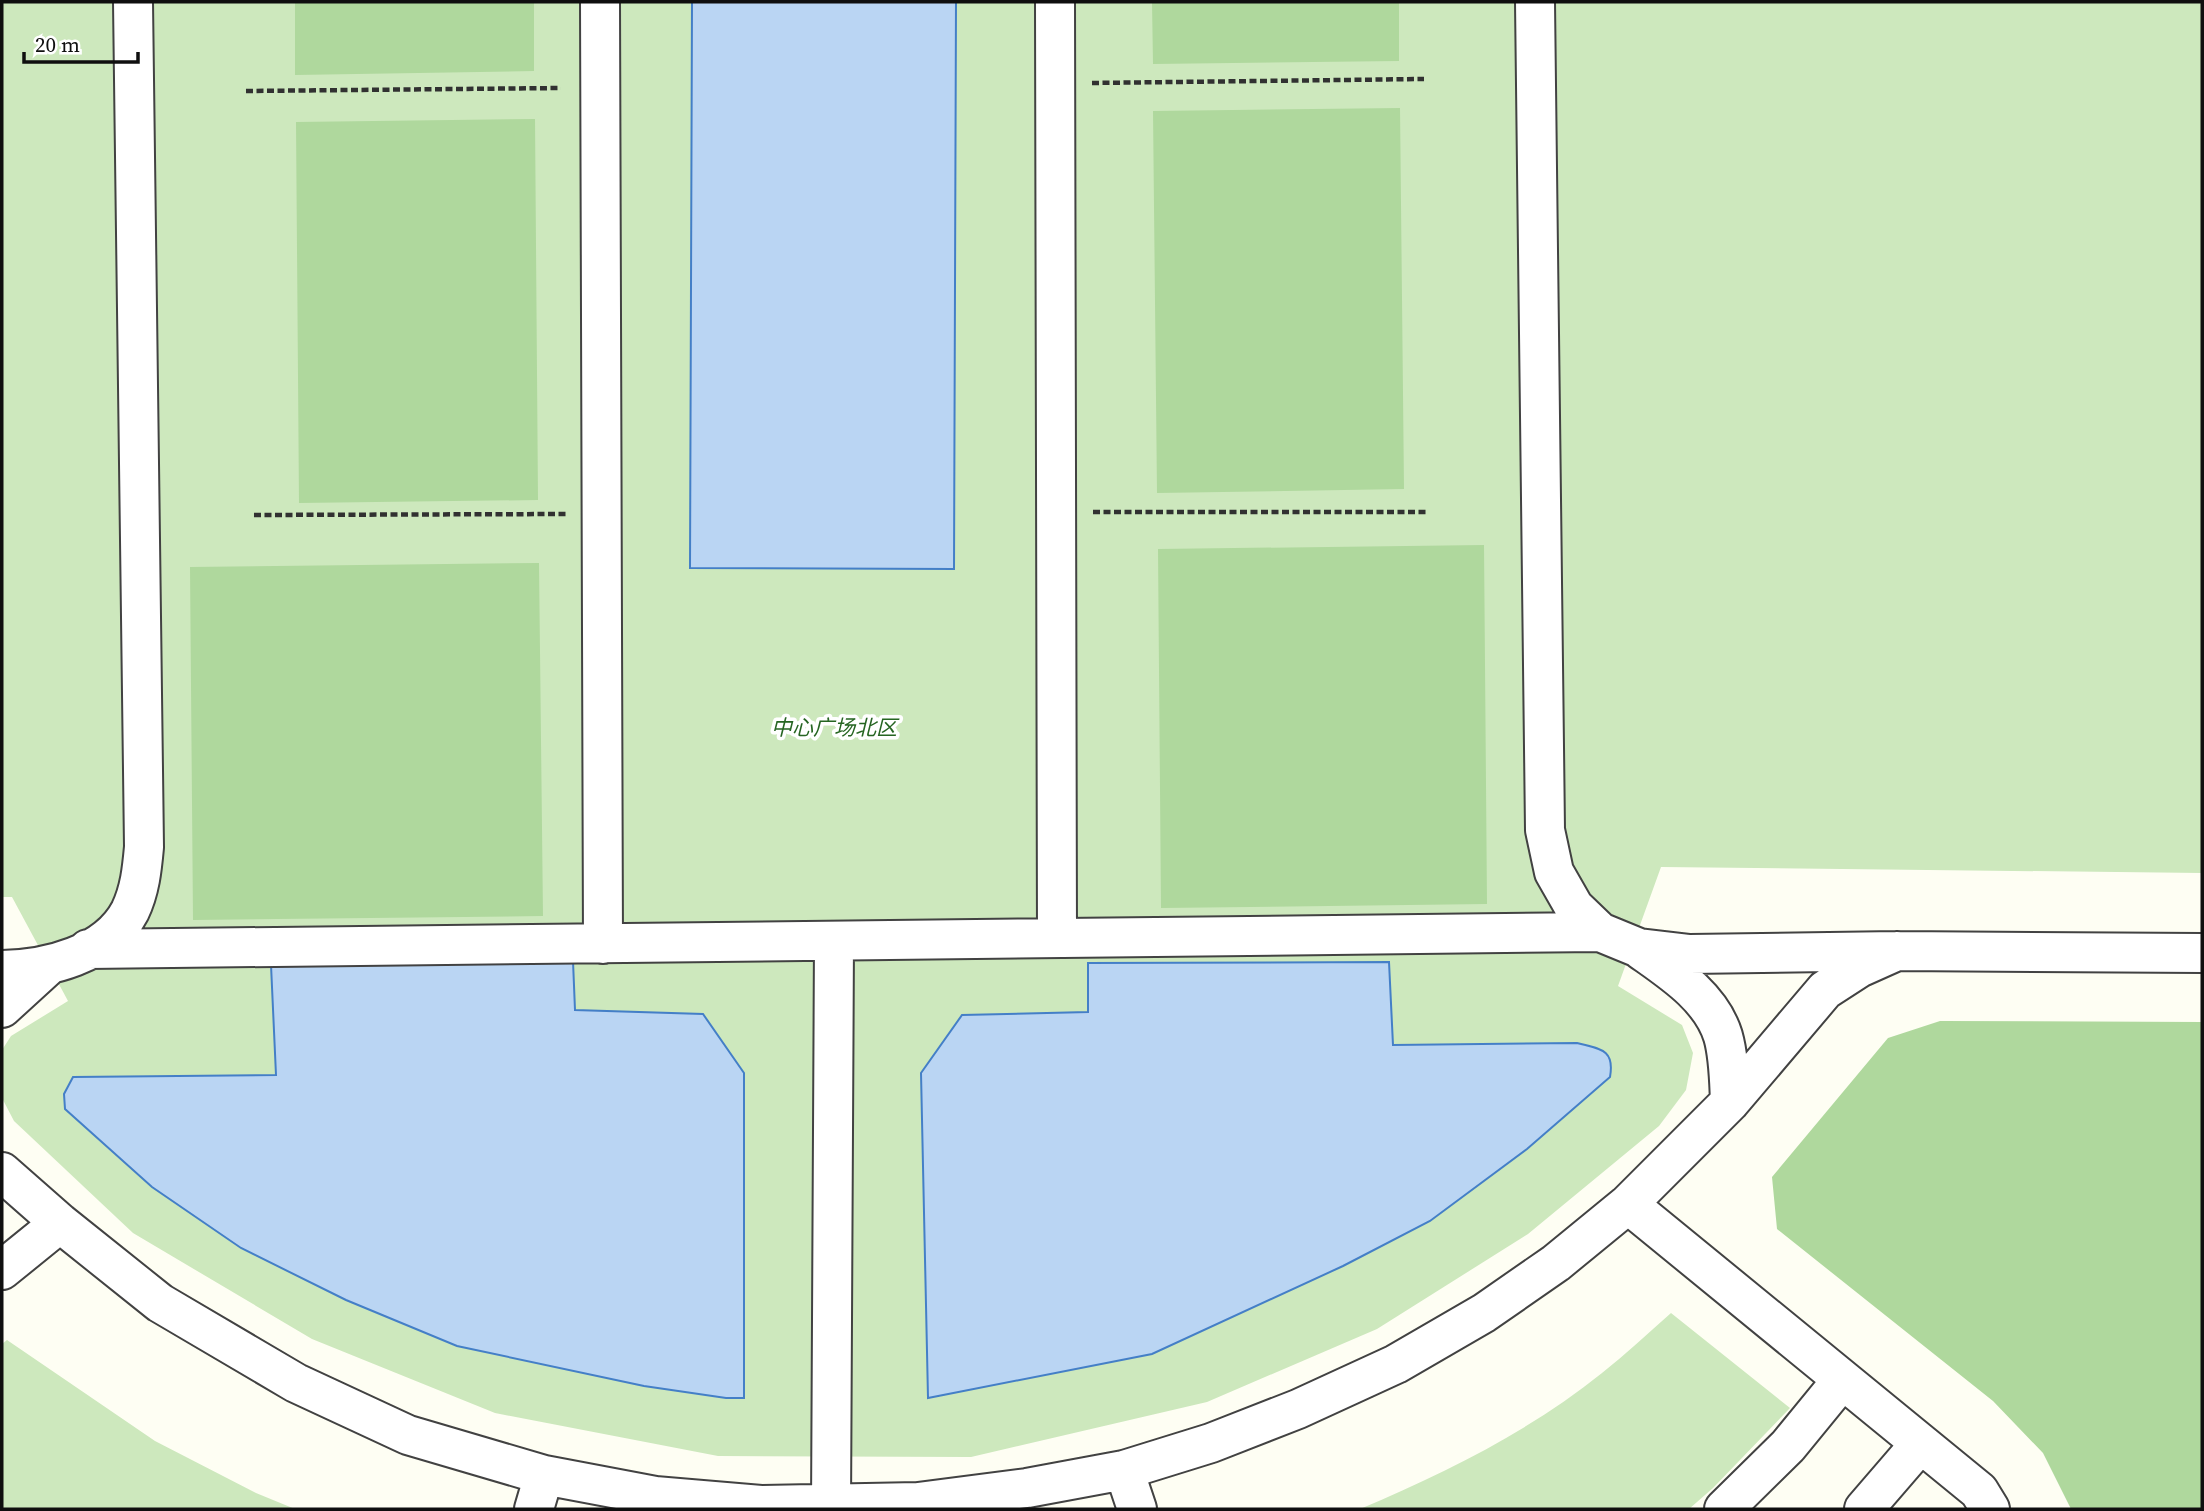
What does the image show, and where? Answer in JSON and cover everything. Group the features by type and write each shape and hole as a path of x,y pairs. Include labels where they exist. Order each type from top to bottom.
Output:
{"street":[{"path":"2,970 48,966 88,949 113,934 129,911 141,882 144,847 133,2"},
{"path":"600,2 603,944"},
{"path":"1055,2 1057,938"},
{"path":"1535,2 1545,830 1554,872 1574,907 1600,932 1639,948 1679,977 1707,1006 1723,1035 1730,1102"},
{"path":"88,949 1600,932"},
{"path":"831,1507 834,941"},
{"path":"1639,948 1690,954 1897,951 2202,953"},
{"path":"2,1172 60,1223 160,1303 296,1384 539,1492 831,1507 918,1502 1027,1489 1124,1470 1211,1443 1286,1414 1396,1364 1484,1313 1556,1263 1628,1204 1730,1102 1825,990 1859,968 1897,951"},
{"path":"2,1008 48,966"},
{"path":"1628,1204 1979,1491 1990,1509"},
{"path":"2,1270 60,1223"},
{"path":"1724,1509 1788,1446 1842,1380"},
{"path":"1864,1509 1920,1444"},
{"path":"1124,1470 1138,1509"}],"path":[{"path":"1055,83 1424,79"},
{"path":"246,91 601,88"},
{"path":"1056,512 1428,512"},
{"path":"254,515 602,514"}],"green space":[{"name":"中心广场北区","path":"2,2 2202,2 2202,873 1661,867 1618,986 1682,1025 1693,1053 1686,1090 1659,1126 1528,1234 1377,1329 1207,1402 971,1457 718,1456 495,1413 312,1339 133,1233 14,1121 2,1098 2,1050 11,1036 68,1001 12,897 2,897"},
{"path":"295,2 534,2 534,71 295,75"},
{"path":"1152,2 1399,2 1399,61 1153,64"},
{"path":"1400,108 1404,489 1157,493 1153,111"},
{"path":"535,119 538,500 299,503 296,122"},
{"path":"1484,545 1487,904 1161,908 1158,549"},
{"path":"539,563 543,916 193,920 190,567"},
{"path":"1940,1021 2202,1022 2202,1509 2071,1509 2043,1453 1993,1401 1777,1229 1772,1177 1888,1038"},
{"path":"1671,1313 1790,1408 1713,1488 1689,1509 1360,1509 1424,1481 1546,1414 1602,1373"},
{"path":"7,1340 155,1441 256,1493 295,1509 2,1509 2,1344"}],"water":[{"path":"692,2 956,2 954,569 690,568"},
{"path":"573,961 575,1010 703,1014 744,1073 744,1398 726,1398 644,1386 457,1346 346,1300 241,1248 152,1187 65,1109 64,1094 73,1077 276,1075 271,965"},
{"path":"1389,962 1393,1045 1577,1043 1599,1049 1608,1056 1610,1077 1527,1149 1430,1221 1343,1266 1152,1354 928,1398 921,1073 962,1015 1088,1012 1088,963"}]}
